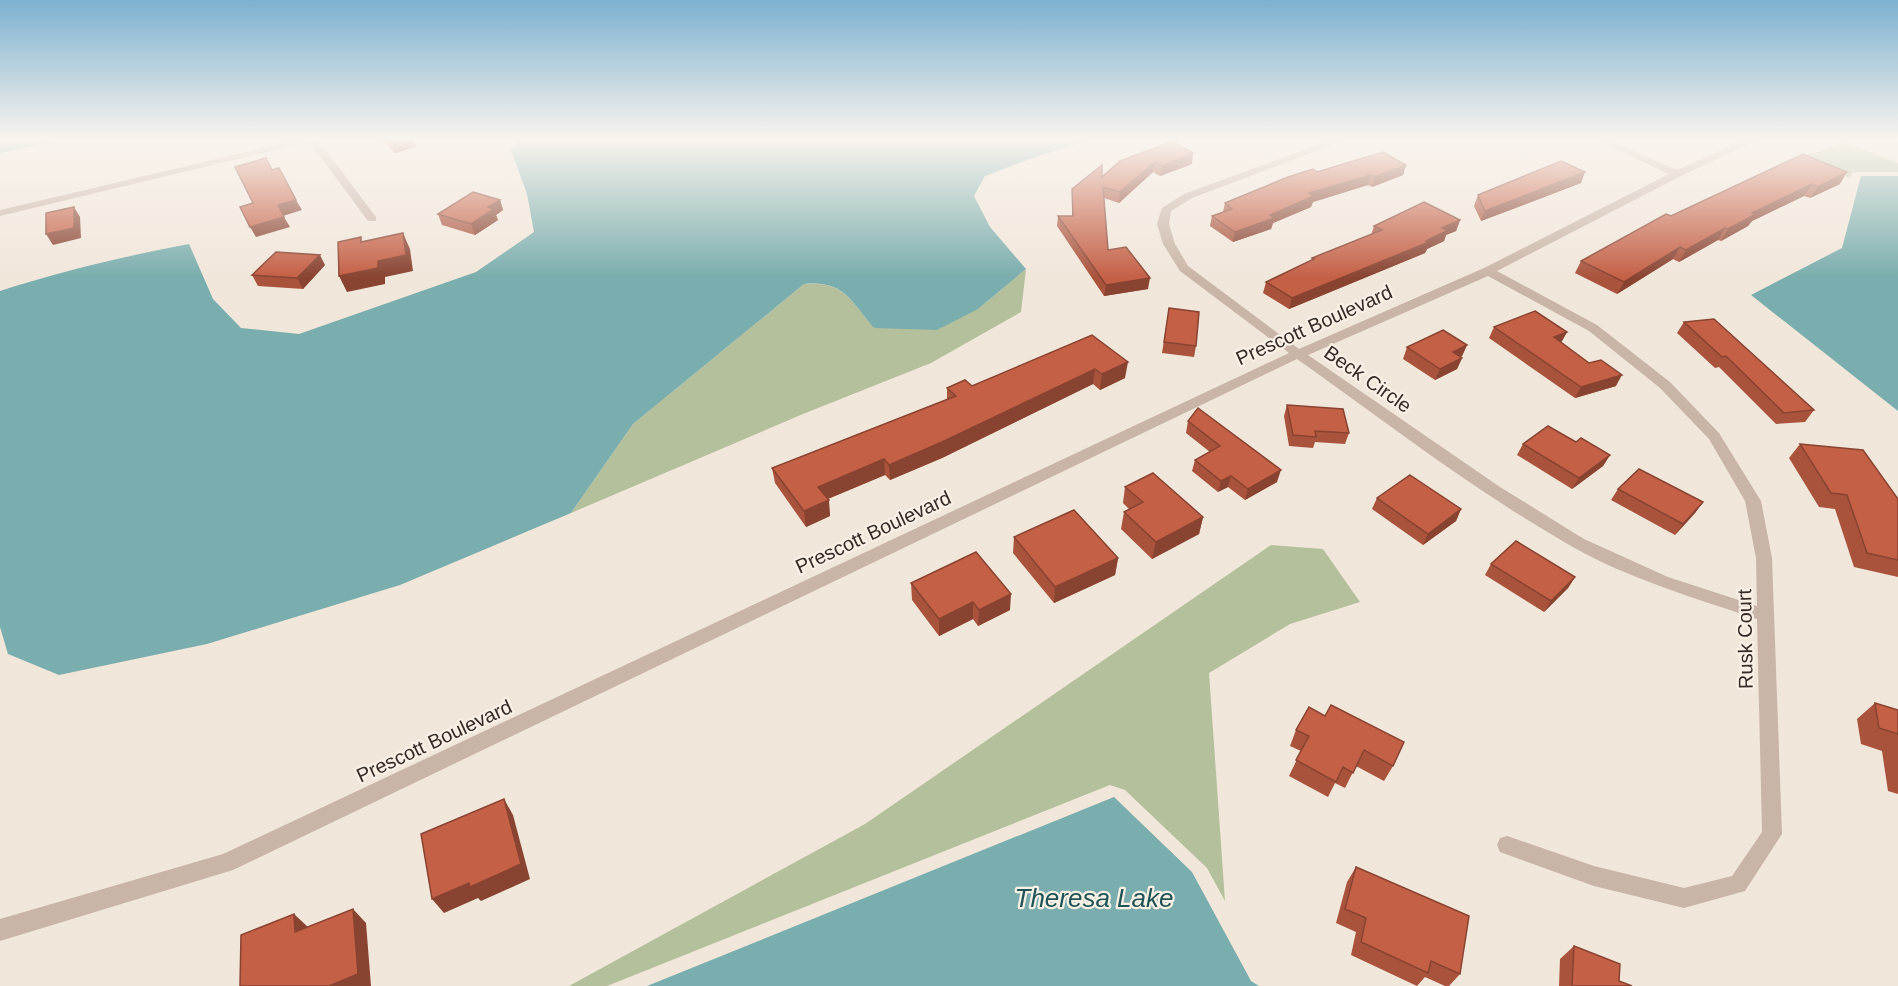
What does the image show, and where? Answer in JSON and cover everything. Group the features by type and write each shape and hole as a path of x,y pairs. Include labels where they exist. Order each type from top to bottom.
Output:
{"street":[{"path":"0,213 115,186"},
{"path":"347,186 372,219"},
{"name":"Beck Circle","path":"1214,186 1188,196 1166,210 1163,225 1169,244 1184,267 1298,354 1495,491 1578,543 1662,580 1764,615"},
{"name":"Prescott Boulevard","path":"0,930 226,863 1298,354 1488,271 1654,186"},
{"name":"Rusk Court","path":"1488,271 1593,328 1665,385 1714,436 1753,501 1764,558 1772,834 1738,884 1684,898 1594,876 1507,845"}],"green space":[{"path":"1026,269 1021,312 931,363 803,414 571,513 633,424 804,284 818,284 838,289 852,301 874,328 978,309"},
{"path":"1271,545 1323,549 1360,602 1290,624 1209,673 1225,901 1207,868 1125,790 1110,785 607,986 569,986 865,824"}],"water":[{"path":"524,186 979,186 974,196 990,227 1026,269 978,309 937,330 874,328 852,301 838,289 829,285 804,284 633,424 571,513 400,585 207,644 59,675 8,654 0,627 0,291 94,264 189,244 213,299 241,328 299,334 476,272 534,232"},
{"path":"1858,186 1898,186 1898,411 1751,295 1842,248"},
{"name":"Theresa Lake","path":"1114,797 1192,872 1251,981 1259,986 647,986"}],"building":[{"path":"245,186 289,186 296,200 278,205 284,217 250,227 240,207 253,203"},
{"path":"1076,186 1127,186 1120,192 1103,187 1108,250 1126,247 1150,278 1106,285 1058,216 1073,216 1072,189"},
{"path":"1266,186 1333,186 1309,193 1314,196 1270,215 1274,218 1235,232 1212,216 1232,209 1225,203"},
{"path":"1500,186 1549,186 1485,211 1478,195"},
{"path":"1735,186 1808,186 1752,213 1756,214 1686,250 1680,247 1624,282 1581,261 1666,214 1671,216"},
{"path":"473,192 500,200 488,207 494,209 471,224 438,214"},
{"path":"1424,202 1460,220 1442,228 1448,230 1426,241 1429,242 1292,298 1266,282 1314,259 1312,258 1382,230 1374,226"},
{"path":"74,207 74,228 46,234 46,213"},
{"path":"403,233 406,255 378,261 378,268 339,276 338,242 361,237 361,242"},
{"path":"276,252 320,255 297,278 252,275"},
{"path":"1169,308 1199,312 1196,346 1164,342"},
{"path":"1535,311 1567,332 1554,337 1589,363 1601,360 1622,375 1581,387 1494,327"},
{"path":"1714,319 1814,410 1784,413 1726,356 1722,357 1684,322"},
{"path":"1443,330 1467,345 1453,352 1462,358 1440,369 1407,347"},
{"path":"1092,335 1128,362 1102,374 1095,369 889,465 884,459 818,487 829,500 804,511 772,468 956,396 947,388 965,380 972,386"},
{"path":"1287,405 1343,409 1349,433 1315,431 1316,437 1293,435"},
{"path":"1198,408 1281,470 1248,489 1231,476 1221,481 1195,460 1220,446 1188,421"},
{"path":"1548,426 1576,442 1581,438 1610,455 1579,478 1523,444"},
{"path":"1800,444 1863,450 1898,499 1898,560 1867,553 1847,495 1831,493"},
{"path":"1639,469 1703,502 1683,524 1618,489"},
{"path":"1153,473 1203,517 1156,542 1124,512 1143,502 1125,487"},
{"path":"1410,475 1461,509 1428,534 1377,498"},
{"path":"1074,510 1118,558 1055,587 1014,537"},
{"path":"1516,541 1575,577 1551,601 1491,564"},
{"path":"976,552 1011,594 979,610 973,602 939,619 911,583"},
{"path":"1875,703 1898,710 1898,734 1879,728"},
{"path":"1331,705 1404,742 1393,766 1364,750 1353,773 1343,767 1336,782 1296,760 1309,736 1296,730 1309,707 1325,716"},
{"path":"504,799 521,864 470,887 469,883 432,899 421,834"},
{"path":"1356,867 1469,916 1460,974 1431,961 1428,973 1361,942 1366,918 1345,909"},
{"path":"353,909 358,974 329,986 240,986 241,935 294,914 295,932"},
{"path":"1574,946 1620,964 1619,981 1632,986 1572,986"}]}
